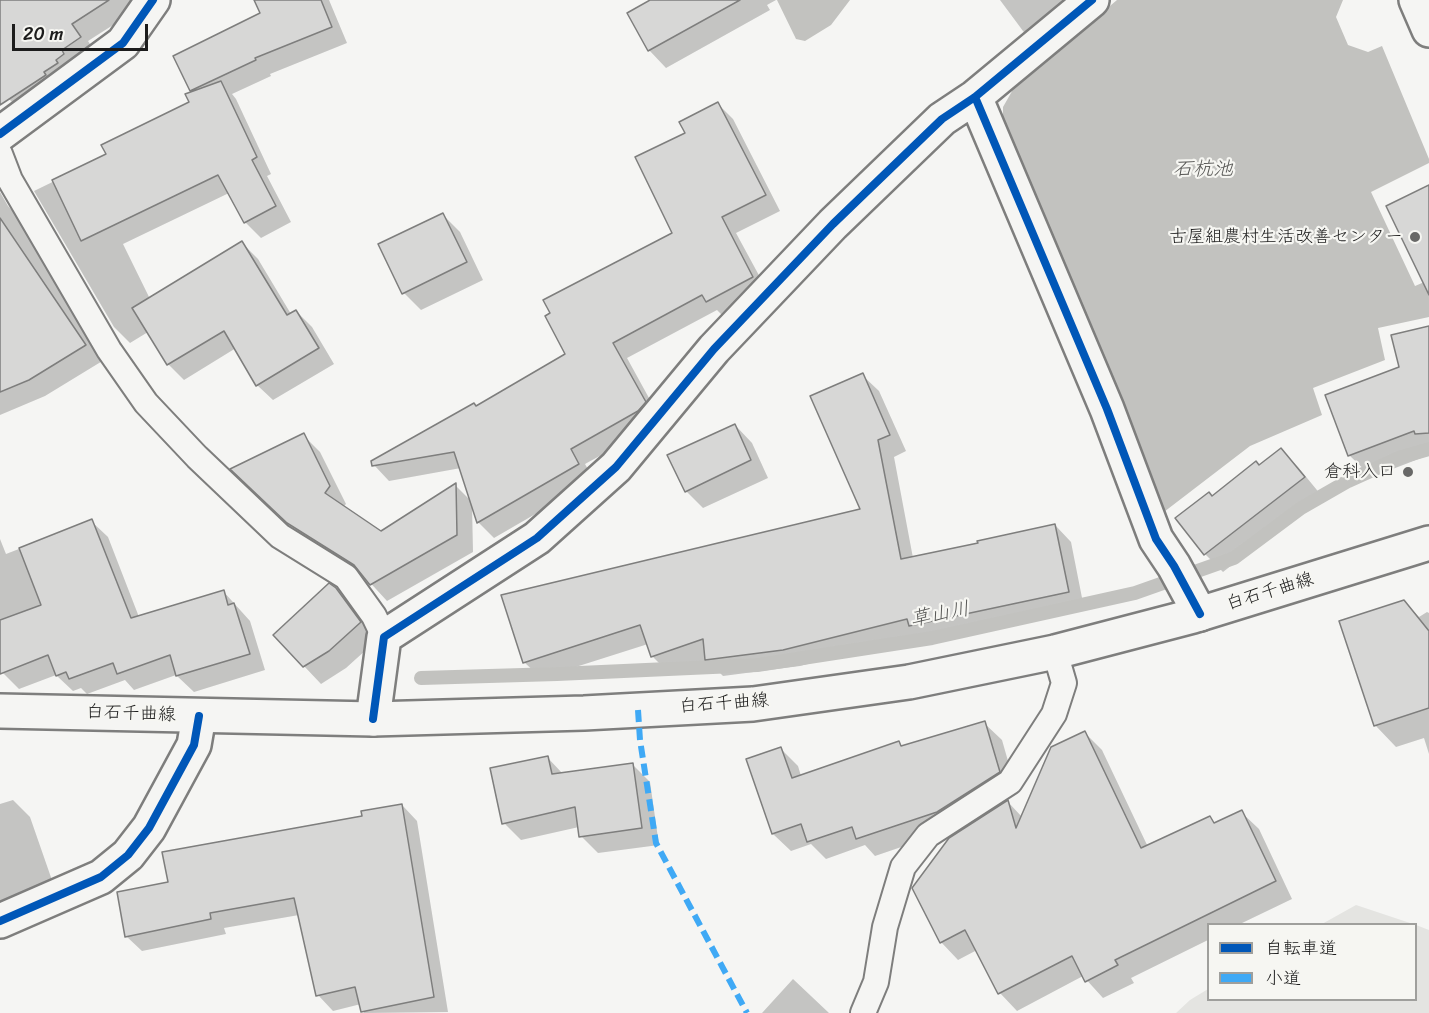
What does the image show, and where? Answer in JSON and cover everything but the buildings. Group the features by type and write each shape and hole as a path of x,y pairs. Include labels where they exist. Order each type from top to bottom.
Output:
{"street":[{"path":"0,134 123,44 153,0"},
{"path":"374,719 384,637 537,538 616,467 714,349 833,224 942,119 975,97 1092,0"},
{"path":"1416,0 1429,30"},
{"path":"975,97 1107,409 1156,539 1187,590"},
{"name":"白石千曲線","path":"0,711 374,719 584,713 753,704 909,682 1055,652 1187,590 1429,543"},
{"path":"0,921 101,877 128,855 149,828 194,745 199,716"}],"lane":[{"path":"0,154 10,180 109,350 147,403 197,457 280,536 345,577 374,616 384,637"},
{"path":"863,1013 876,982 885,927 903,867 928,835 1010,782 1054,714 1064,683 1055,652"}],"shaded area":[{"path":"1356,905 1410,923 1324,923"},
{"path":"1417,925 1429,930 1429,1013 1176,1013 1190,1000 1207,990 1207,1001 1417,1001"}],"water":[{"path":"777,0 850,0 831,25 805,41 796,39"},
{"name":"石杭池","path":"1117,0 1343,0 1336,17 1348,45 1368,52 1382,46 1429,159 1429,163 1371,192 1415,286 1429,280 1429,317 1378,328 1385,360 1313,388 1322,415 1250,446 1160,515 1003,126 1003,107 1015,86"}],"waterway":[{"name":"草山川","path":"421,678 757,665 932,638 1135,593 1234,558 1301,508 1348,481 1401,457 1429,449"}],"marked path":[{"path":"638,710 640,740 656,843 747,1013"}],"cycle path":[{"path":"0,134 123,43 153,0"},
{"path":"373,719 384,637 537,538 616,467 714,349 833,224 942,119 975,97 1092,0"},
{"path":"975,97 1107,409 1156,539 1174,566 1200,614"},
{"path":"0,921 101,877 128,855 149,828 194,745 199,716"}],"place":[{"name":"古屋組農村生活改善センター","path":"1415,237"},
{"name":"倉科入口","path":"1408,472"}]}
